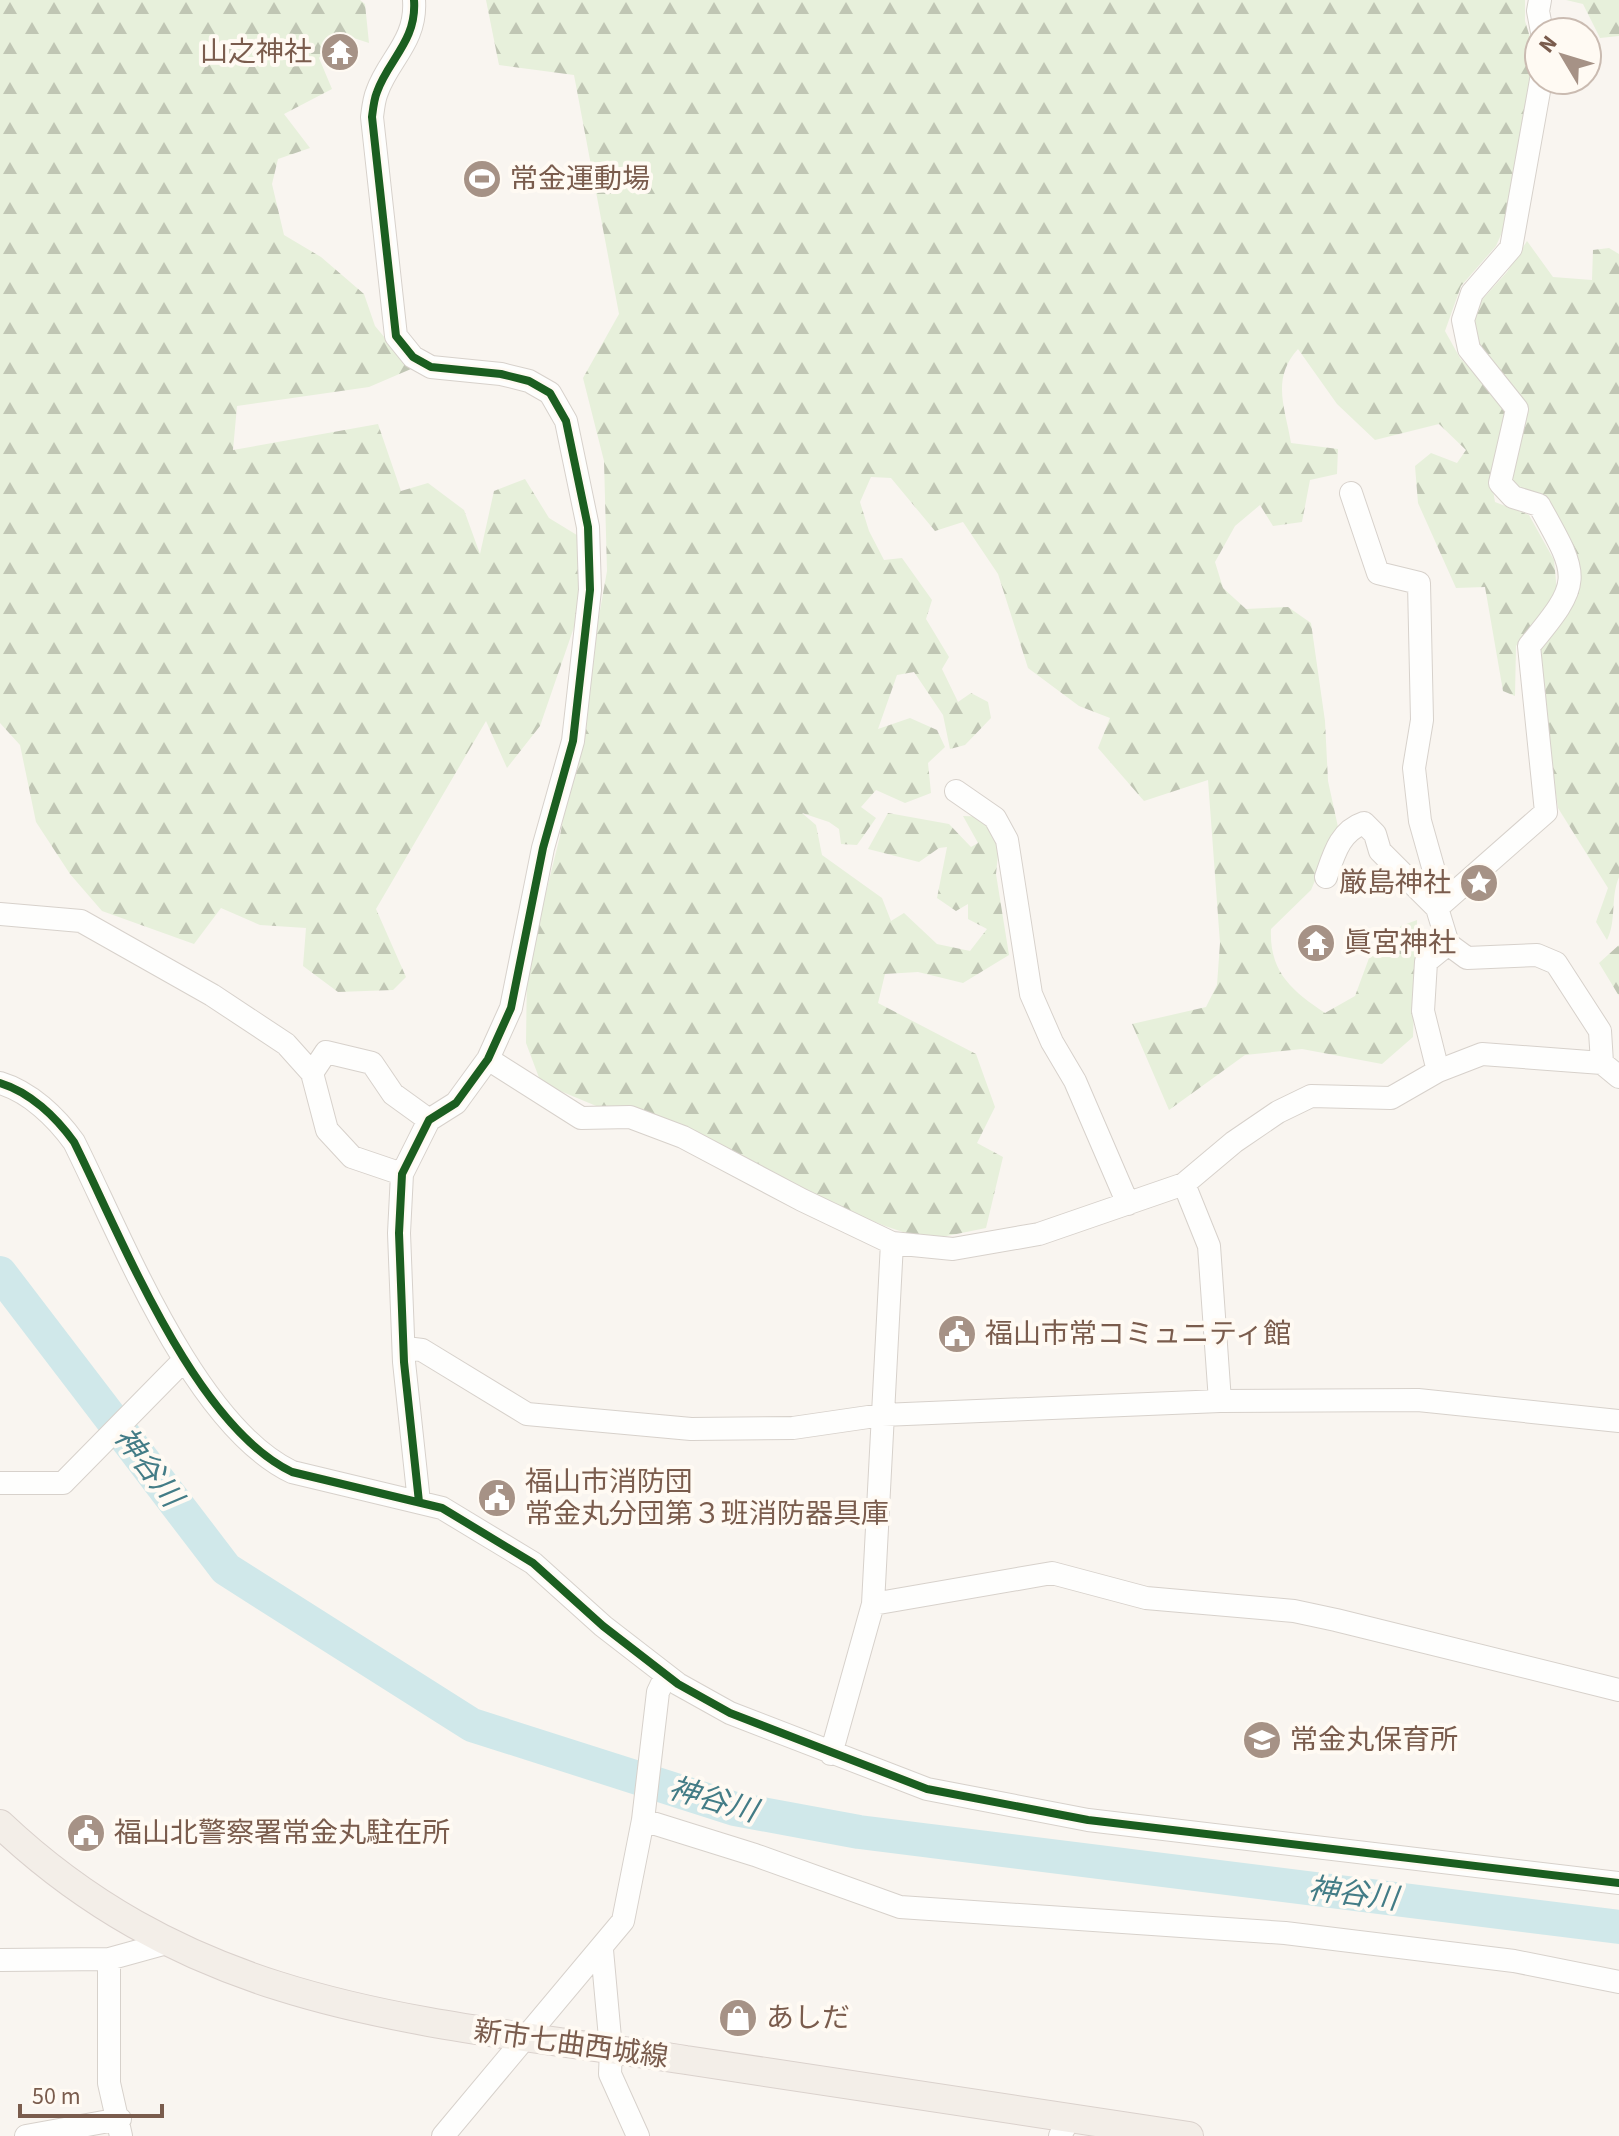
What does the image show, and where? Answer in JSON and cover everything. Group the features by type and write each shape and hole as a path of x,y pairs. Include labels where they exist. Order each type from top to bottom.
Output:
{"main road":[{"name":"新市七曲西城線","path":"0,1824 120,1917 167,1943 240,1975 310,1998 388,2016 611,2049 1064,2127 1189,2136"}],"street":[{"path":"414,0 415,12 401,54 377,90 372,117 396,336 413,357 431,367 501,374 529,381 550,393 566,421 588,527 590,590 573,741 543,848 511,1008 488,1059 456,1103 429,1120 402,1174 399,1233 406,1348 404,1362 421,1487 419,1502"},
{"path":"1437,908 1546,812 1529,646 1560,609 1572,578 1566,553 1539,505 1513,497 1500,483 1517,409 1469,349 1463,320 1472,293 1511,248 1538,96"},
{"path":"488,1059 581,1118 630,1117 683,1137 892,1243 953,1249 1039,1234 1184,1184 1234,1142 1278,1112 1311,1096 1391,1098 1438,1071 1482,1054 1610,1070 1600,1031 1556,963 1537,955 1467,958 1448,944 1437,908 1440,892 1420,821 1414,768 1422,720 1419,583 1378,573 1351,493"},
{"path":"956,791 995,818 1007,840 1031,994 1052,1042 1075,1081 1128,1204"},
{"path":"1326,877 1335,849 1350,828 1364,823 1375,834 1380,851 1437,908"},
{"path":"0,914 81,921 212,995 286,1044 312,1073 327,1130 352,1157 402,1174"},
{"path":"1438,1071 1423,1011 1426,962 1448,944"},
{"path":"312,1073 326,1052 372,1063 393,1094 429,1120"},
{"path":"0,1083 43,1108 60,1122 74,1142 183,1361 235,1429 271,1462 292,1472 442,1508 533,1563 603,1626 666,1675 730,1713 927,1789 1088,1820 1619,1883"},
{"path":"1184,1184 1209,1246 1220,1401"},
{"path":"831,1754 873,1604 892,1243"},
{"path":"406,1348 422,1350 527,1414 691,1429 778,1429 882,1415 1220,1401 1418,1400 1619,1421"},
{"path":"0,1483 63,1483 183,1361"},
{"path":"873,1604 1052,1573 1146,1598 1294,1611 1619,1690"},
{"path":"443,2136 602,1950 623,1921 643,1820 658,1692 666,1675"},
{"path":"643,1820 755,1855 900,1907 1285,1933 1514,1961 1619,1982"},
{"path":"0,1960 109,1959 167,1943"},
{"path":"602,1950 611,2049 610,2074 638,2136"},
{"path":"26,2136 120,2127 109,2083 109,1959"}],"green space":[{"path":"0,0 360,0 365,4 369,43 338,33 319,58 332,89 284,114 310,148 278,159 272,184 284,235 321,257 364,294 375,326 411,369 369,387 237,406 233,450 378,424 401,491 428,483 464,510 480,554 494,491 525,479 549,518 585,540 583,601 540,726 507,768 486,721 376,909 406,977 393,990 338,992 303,966 306,928 260,925 221,908 194,944 102,911 70,874 36,822 20,745 0,723"},
{"path":"486,0 1525,0 1523,96 1530,96 1511,212 1496,246 1461,286 1445,331 1460,358 1508,407 1491,478 1495,502 1529,515 1554,560 1557,592 1516,646 1515,696 1503,691 1485,587 1456,588 1418,503 1415,466 1431,453 1457,463 1466,450 1439,424 1375,440 1337,404 1298,349 1282,382 1291,443 1338,449 1337,474 1310,480 1302,522 1273,526 1260,505 1235,526 1215,562 1223,588 1246,609 1288,607 1311,623 1325,721 1328,781 1338,827 1311,890 1271,929 1271,944 1279,969 1302,997 1325,1013 1355,996 1372,950 1401,926 1417,920 1413,1037 1382,1064 1302,1049 1245,1055 1169,1110 1132,1024 1206,1007 1217,985 1220,943 1208,780 1144,801 1098,748 1110,718 1079,706 1028,668 998,574 963,522 935,531 891,478 871,477 860,502 869,531 884,560 902,558 932,600 926,619 949,657 942,669 958,702 971,693 988,702 991,718 965,745 950,749 943,715 914,672 897,675 878,729 910,718 937,730 945,747 928,763 931,793 905,803 876,790 861,807 876,818 857,845 841,844 839,829 829,822 802,813 816,825 822,855 882,898 891,921 904,913 937,944 970,951 987,929 968,919 968,904 956,911 937,898 947,847 939,848 919,862 868,849 888,813 949,824 971,847 978,843 963,816 990,817 1000,835 996,874 1009,955 963,983 918,972 885,974 878,1003 976,1054 995,1107 977,1143 1003,1157 986,1228 927,1240 885,1226 541,1083 526,1043 527,969 560,836 607,571 604,461 583,378 619,314 574,75 499,65"},
{"path":"1566,0 1619,0 1619,36 1603,38 1603,16 1589,16 1583,4"},
{"path":"1527,241 1553,277 1592,280 1593,250 1609,248 1619,254 1619,877 1607,940 1596,922 1608,888 1558,808 1539,673 1539,650 1575,561 1514,490 1508,475 1522,432 1478,348 1473,324 1479,303 1507,272"},
{"path":"1619,945 1619,996 1599,963"}],"waterway":[{"name":"神谷川","path":"0,1273 226,1569 472,1725 735,1809 859,1832 1619,1927"}],"cycle path":[{"path":"414,0 414,14 407,39 382,81 372,117 396,336 413,357 431,367 501,374 529,381 550,393 566,421 588,527 590,590 573,741 543,848 511,1008 488,1059 456,1103 429,1120 402,1174 399,1233 404,1362 419,1502"},
{"path":"0,1083 22,1092 42,1106 74,1142 164,1325 223,1414 256,1448 292,1472 442,1508 533,1563 603,1626 678,1684 730,1713 927,1789 1088,1820 1619,1883"}],"place":[{"name":"山之神社","path":"340,52"},
{"name":"常金運動場","path":"482,179"},
{"name":"厳島神社","path":"1479,883"},
{"name":"眞宮神社","path":"1316,943"},
{"name":"福山市常コミュニティ館","path":"957,1334"},
{"name":"福山市消防団 常金丸分団第３班消防器具庫","path":"497,1498"},
{"name":"常金丸保育所","path":"1262,1740"},
{"name":"福山北警察署常金丸駐在所","path":"86,1833"},
{"name":"あしだ","path":"738,2018"}]}
